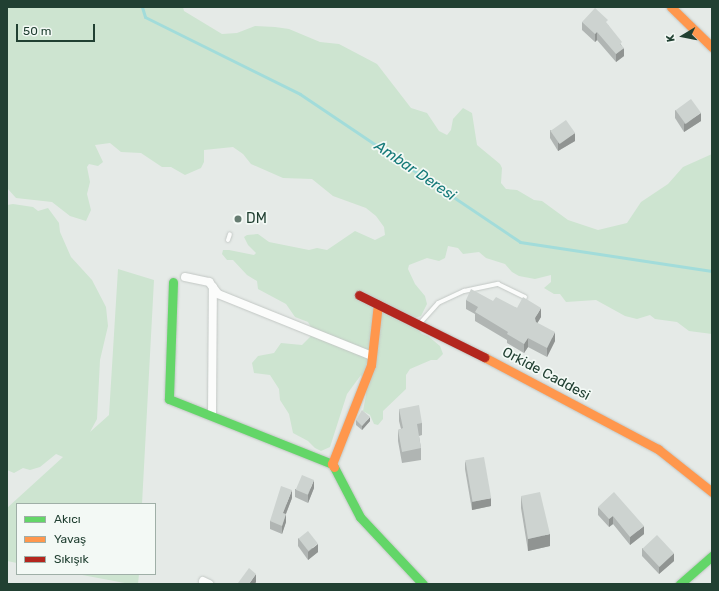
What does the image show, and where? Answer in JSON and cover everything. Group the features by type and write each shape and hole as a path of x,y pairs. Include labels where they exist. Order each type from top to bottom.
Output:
{"street":[{"path":"671,7 712,47"},
{"path":"185,278 209,282 218,294 372,356"},
{"path":"173,282 169,399 332,464 360,518 423,584"},
{"path":"212,416 213,287"},
{"name":"Orkide Caddesi","path":"359,295 420,323 658,449 712,492"},
{"path":"332,464 371,365 378,304"},
{"path":"680,584 712,556"}],"lane":[{"path":"228,240 230,234"},
{"path":"420,323 438,303 464,291 498,284 525,296"}],"green space":[{"path":"7,7 183,7 184,11 222,34 237,33 255,26 275,27 289,29 320,42 339,44 377,64 411,108 427,113 439,131 447,135 451,130 453,119 463,108 472,113 477,145 500,164 502,168 501,183 506,189 517,190 534,200 542,201 568,220 598,230 627,223 641,202 668,184 683,167 712,154 712,334 689,331 677,322 655,319 650,315 637,319 625,316 596,300 566,302 560,294 554,294 544,288 551,282 551,275 535,279 519,276 512,272 505,264 486,258 479,252 463,254 458,248 448,246 445,258 439,261 427,258 409,265 408,269 415,284 425,296 427,304 421,316 409,320 422,334 428,336 440,346 443,354 437,360 431,360 410,369 406,375 406,389 383,411 383,419 378,425 374,424 370,415 363,411 366,395 361,375 347,394 330,447 321,451 315,448 308,441 293,433 289,414 280,400 279,389 270,375 254,373 252,363 258,356 274,353 281,343 302,345 310,337 312,329 308,322 295,317 286,304 258,289 257,281 247,275 233,260 227,260 222,254 223,250 254,255 256,253 248,245 244,237 247,235 258,234 269,242 309,250 317,248 327,250 355,231 375,240 385,235 384,227 376,216 366,208 333,196 312,179 283,178 251,164 243,154 233,147 204,150 204,162 201,168 185,175 171,167 162,167 141,153 121,152 110,143 95,145 103,162 98,166 89,164 87,167 90,182 87,194 91,210 86,221 70,216 52,202 16,198 7,188"},
{"path":"13,204 33,207 38,211 48,208 59,223 60,232 71,257 92,280 106,307 108,326 100,360 97,419 90,432 109,415 118,269 154,280 142,503 16,503 16,563 7,561 7,508 63,457 56,454 40,467 30,470 23,468 14,473 7,470 7,205"},
{"path":"82,575 139,575 138,584 130,584"}],"building":[{"path":"595,8 608,20 606,22 622,42 620,44 624,48 616,54 597,32 595,34 582,22"},
{"path":"691,99 701,113 686,124 676,110"},
{"path":"566,120 575,133 560,144 550,131"},
{"path":"471,289 493,301 496,297 517,308 523,297 541,308 535,318 536,322 555,332 547,348 528,338 524,344 507,334 508,332 475,312 478,307 466,300"},
{"path":"419,405 422,423 417,424 421,448 402,452 398,430 403,428 399,409"},
{"path":"362,410 370,417 362,426 356,420"},
{"path":"484,457 491,498 473,502 465,460"},
{"path":"302,475 314,480 308,495 296,490"},
{"path":"281,486 292,490 283,513 286,514 282,526 270,521"},
{"path":"540,492 550,534 528,539 521,496"},
{"path":"614,492 644,526 630,537 613,516 609,519 598,507"},
{"path":"308,531 318,544 308,551 299,538"},
{"path":"657,535 674,553 659,567 642,549"},
{"path":"249,568 256,574 249,584 239,584 238,583"}],"waterway":[{"name":"Ambar Deresi","path":"142,7 145,17 300,94 520,242 712,271"}],"traffic: fast":[{"path":"173,282 169,399 332,464"},
{"path":"334,467 360,517 423,584"},
{"path":"680,584 712,556"}],"traffic: slow":[{"path":"671,7 712,47"},
{"path":"334,467 332,464 371,365 378,304"},
{"path":"484,357 658,449 712,492"}],"traffic: jam":[{"path":"359,295 484,357"}],"place":[{"name":"DM","path":"238,219"}]}
